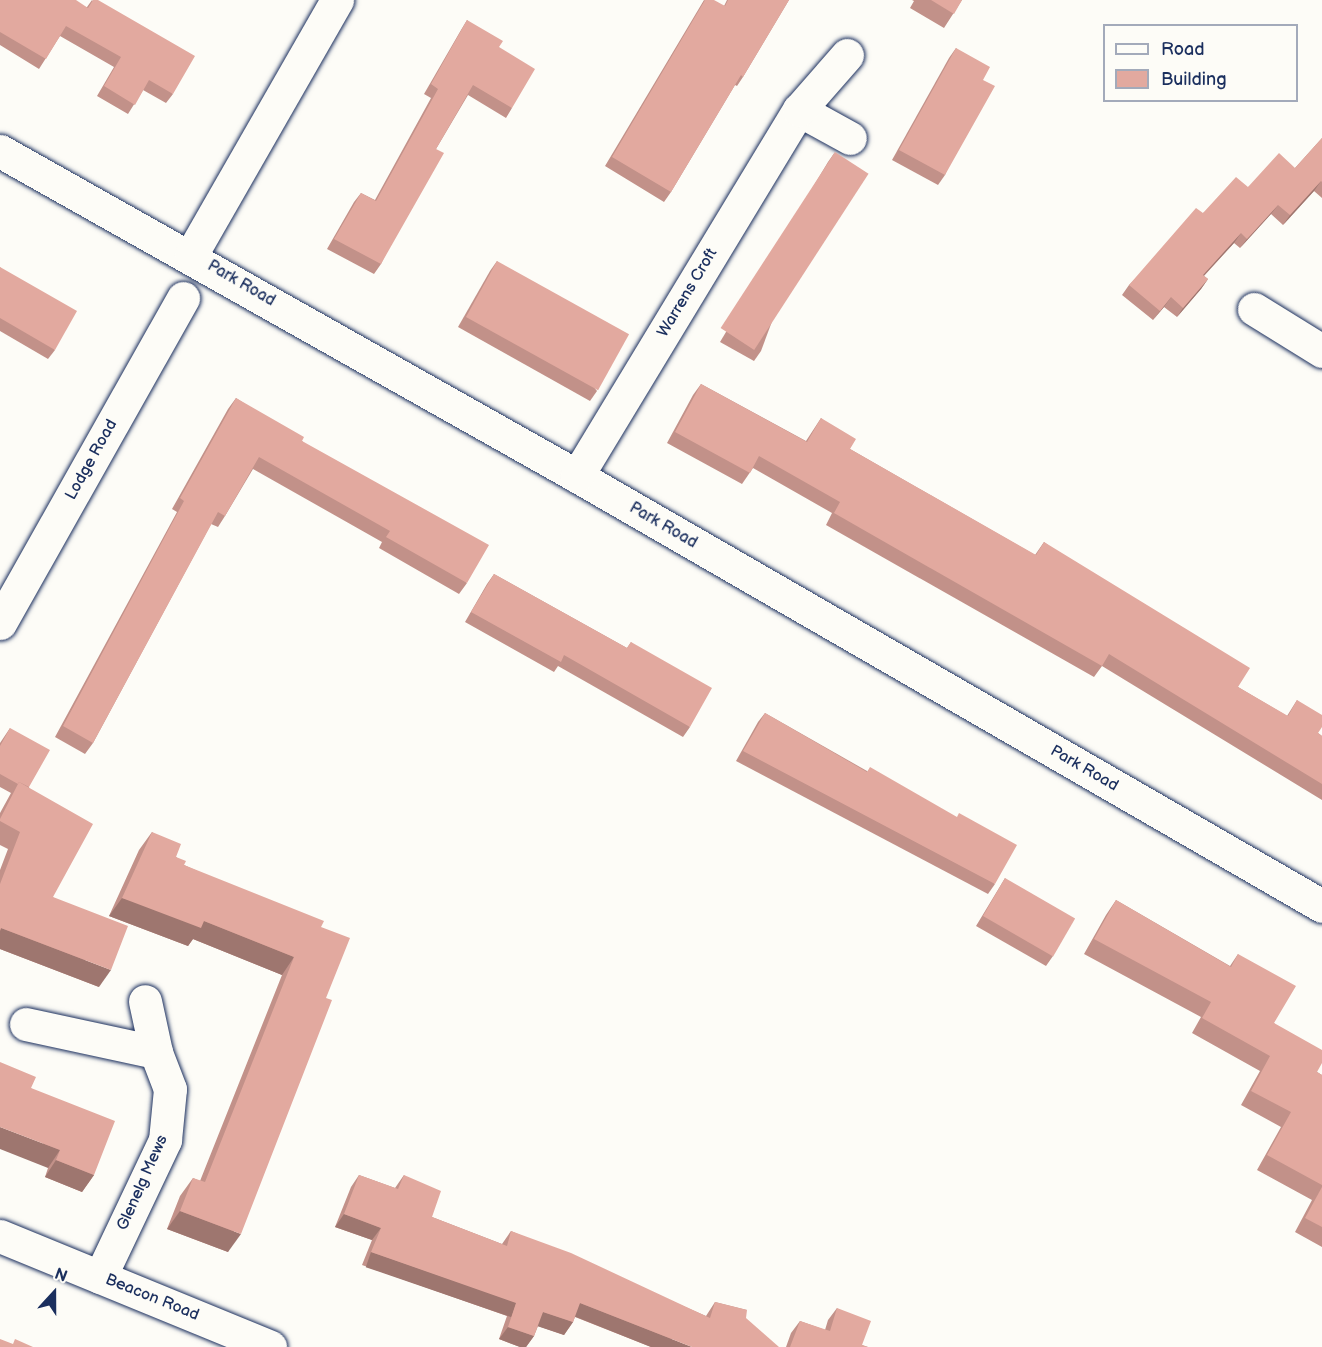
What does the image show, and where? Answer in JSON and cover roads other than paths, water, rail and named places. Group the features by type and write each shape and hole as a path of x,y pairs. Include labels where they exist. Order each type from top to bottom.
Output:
{"street":[{"path":"190,255 337,0"},
{"name":"Warrens Croft","path":"577,476 800,110 847,55"},
{"path":"800,110 850,138"},
{"name":"Park Road","path":"0,151 190,255 577,476 1322,906"},
{"name":"Lodge Road","path":"0,623 183,298"},
{"path":"1254,309 1316,337"},
{"name":"Glenelg Mews","path":"100,1277 165,1140 170,1089 156,1052 145,1001"},
{"path":"25,1023 156,1052"},
{"name":"Beacon Road","path":"0,1236 270,1347"}]}
